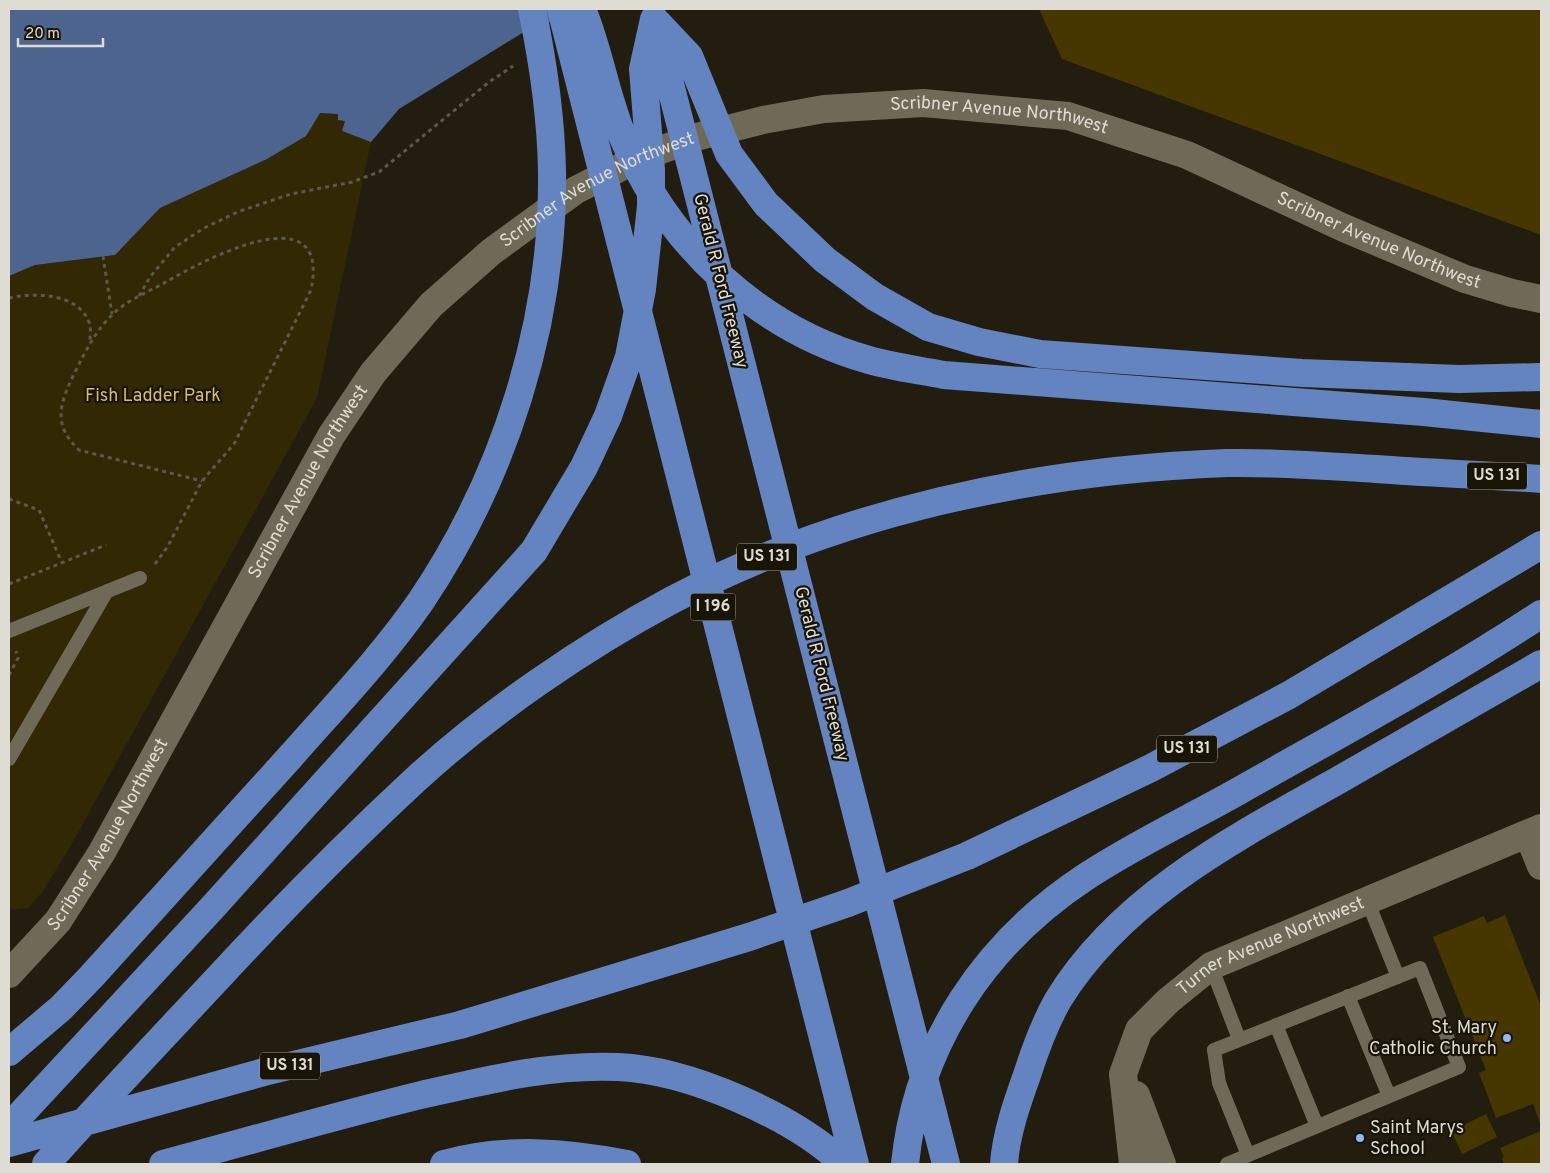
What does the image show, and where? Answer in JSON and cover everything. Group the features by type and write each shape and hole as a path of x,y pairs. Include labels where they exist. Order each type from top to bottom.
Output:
{"highway":[{"path":"9,1052 61,1008 91,978 254,797 398,631 444,564 482,493 503,441 526,368 538,321 548,252 552,172 543,65 532,9"},
{"name":"I 196","path":"561,9 855,1164"},
{"path":"582,9 615,118 639,173 657,204 682,238 708,265 765,311 809,337 870,360 944,375 1424,412 1541,424"},
{"name":"Gerald R Ford Freeway","path":"653,14 946,1164"},
{"path":"665,62 766,204 825,260 874,297 928,327 979,342 1040,354 1302,373 1459,379 1541,377"},
{"path":"9,1127 212,908 534,551 584,467 608,416 629,357 642,289 651,206 651,170 665,62"},
{"name":"US 131","path":"46,1164 258,936 416,779 460,742 514,700 643,617 676,598 776,552 836,530 950,499 1035,482 1171,466 1274,463 1453,472 1541,479"},
{"path":"1453,472 1541,494"},
{"path":"1472,587 1541,526"},
{"name":"US 131","path":"9,1143 264,1072 460,1026 749,937 848,903 967,856 1151,768 1289,695 1541,545"},
{"path":"905,1164 909,1132 918,1095 929,1062 946,1028 986,964 1026,922 1086,876 1337,735 1541,614"},
{"path":"1004,1164 1015,1110 1033,1056 1058,1001 1089,958 1138,908 1179,874 1308,797 1541,664"},
{"path":"163,1164 514,1073 575,1067 620,1067 655,1072 735,1098 780,1119 831,1152 844,1164"},
{"path":"444,1164 525,1152 559,1154 627,1164"}],"street":[{"name":"Scribner Avenue Northwest","path":"9,974 58,921 102,852 330,436 373,373 430,304 491,252 576,190 639,158 696,137 763,120 824,109 923,103 1068,116 1187,155 1344,228 1465,279 1541,300"},
{"path":"1535,831 1541,866"},
{"name":"Turner Avenue Northwest","path":"1133,1164 1123,1074 1139,1030 1152,1015 1211,966 1535,831"},
{"path":"1129,1057 1135,1092 1162,1164"}],"lane":[{"path":"9,631 140,578"},
{"path":"9,759 107,591"},
{"path":"1367,900 1398,977"},
{"path":"1211,966 1240,1040"},
{"path":"1227,1164 1459,1067 1420,968 1214,1050 1219,1083 1248,1155"},
{"path":"1348,996 1389,1096"},
{"path":"1276,1025 1317,1126"}],"path":[{"path":"139,297 150,277 175,247 204,228 240,211 291,194 352,182 379,172 489,82 519,62"},
{"path":"140,578 159,560 202,481 234,444 311,290 315,271 308,251 294,240 272,238 238,247 204,261 112,314 90,341 62,400 61,421 67,438 80,450 202,481"},
{"path":"104,256 112,314"},
{"path":"9,298 41,294 70,303 83,312 90,325 90,341"},
{"path":"9,499 39,510 62,562"},
{"path":"9,584 106,545"}],"green space":[{"name":"Fish Ladder Park","path":"319,113 338,114 345,121 342,131 371,142 317,398 69,849 43,891 28,908 14,910 9,906 9,276 35,265 115,255 160,208 267,159 305,136"}],"water":[{"path":"9,9 598,9 532,27 399,109 371,142 342,131 345,121 338,120 338,114 320,113 306,136 267,159 160,208 115,255 35,265 9,276"}],"building":[{"path":"1039,9 1541,9 1541,235 1062,59"},
{"name":"St. Mary Catholic Church","path":"1505,915 1541,1006 1541,1126 1533,1104 1496,1118 1479,1073 1486,1070 1433,937 1484,916 1487,923"},
{"path":"1486,1114 1497,1137 1462,1154 1451,1131"},
{"path":"1541,1131 1541,1164 1504,1164 1502,1158 1504,1157 1500,1148"}],"place":[{"name":"St. Mary Catholic Church","path":"1507,1038"},
{"name":"Saint Marys School","path":"1360,1138"}]}
